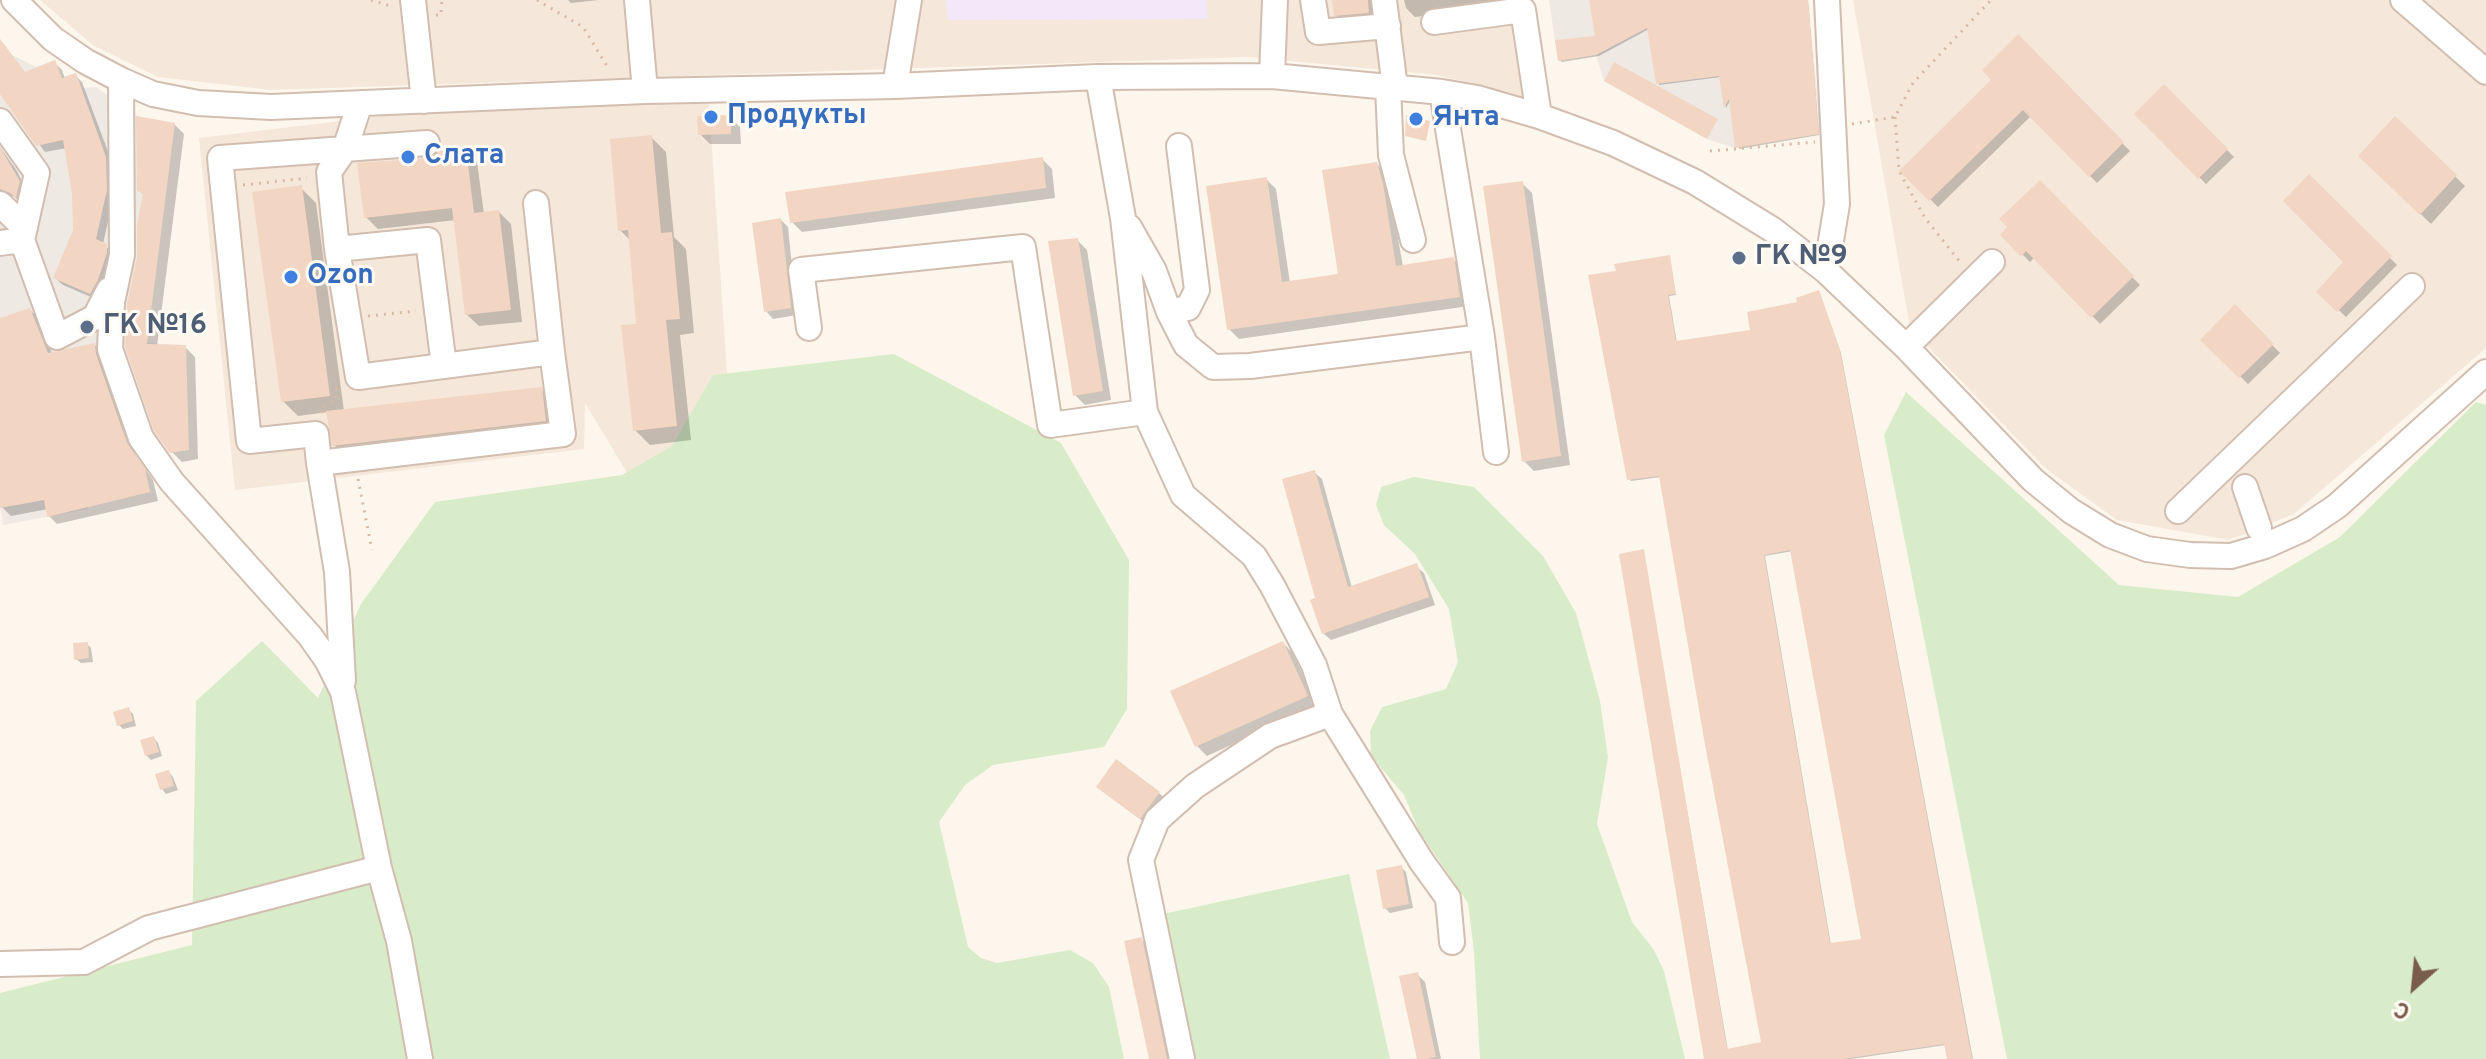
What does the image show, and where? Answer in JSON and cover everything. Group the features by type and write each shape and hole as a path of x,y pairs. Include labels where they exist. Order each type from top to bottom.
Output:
{"street":[{"path":"14,0 53,39 85,61 153,94 198,103 271,107 645,91 895,86 1098,77 1272,76 1477,98 1613,143 1695,182 1773,230 1826,271 1906,347 2033,480 2071,511 2110,535 2147,549 2190,555 2231,556 2265,546 2303,529 2337,506 2486,372"},
{"path":"413,0 424,101"},
{"path":"637,0 645,91"},
{"path":"895,86 909,0"},
{"path":"1272,76 1275,0"},
{"path":"1313,0 1318,32 1388,26"},
{"path":"1384,0 1391,87 1391,155 1413,240"},
{"path":"1826,271 1837,204 1840,133 1827,0"},
{"path":"2403,0 2486,72"},
{"path":"1434,22 1525,5 1539,116"},
{"path":"1098,77 1123,218 1145,412 1183,495 1254,556 1266,575 1314,665 1330,714 1422,862 1448,898 1452,942"},
{"path":"121,80 122,255 112,302 110,349 141,438 172,482 310,636 327,660 343,692"},
{"path":"1442,92 1482,337 1496,452"},
{"path":"360,103 345,149 329,172 337,249 358,377 552,352"},
{"path":"0,121 37,173 16,237"},
{"path":"420,1059 399,941 379,868 343,692 337,572 316,434 249,441 220,158 427,143"},
{"path":"1169,312 1188,308 1197,290 1179,146"},
{"path":"319,463 563,434 536,203"},
{"path":"0,204 57,337 95,317 118,274"},
{"path":"1123,218 1154,271 1169,312 1186,345 1213,367 1250,366 1482,337"},
{"path":"337,249 428,240 444,366"},
{"path":"809,328 801,270 1023,247 1050,425 1145,412"},
{"path":"1906,347 1992,262"},
{"path":"2178,511 2412,286"},
{"path":"2245,487 2259,528"},
{"path":"1182,1059 1141,860 1157,820 1195,786 1270,736 1330,714"},
{"path":"0,964 84,962 149,928 379,868"}],"path":[{"path":"537,0 583,27 607,66"},
{"path":"1961,263 1925,218 1899,171 1895,117 1913,83 1991,0"},
{"path":"1710,151 1840,133 1895,117"},
{"path":"239,185 311,178"},
{"path":"348,318 437,309"},
{"path":"355,459 372,550"}],"shaded area":[{"path":"40,0 1518,0 1535,100 1437,75 1248,57 271,90 158,77 94,46"},
{"path":"946,0 1206,0 1208,19 948,20"},
{"path":"1549,0 1808,0 1821,133 1735,148 1707,139 1604,81 1596,55 1558,61"},
{"path":"1853,0 2486,0 2486,348 2294,514 2229,540 2117,520 2045,468 1910,328"},
{"path":"0,39 12,55 36,67 55,60 62,77 76,73 82,88 96,87 135,116 175,123 147,343 186,345 189,450 138,457 127,430 78,439 88,509 3,525 0,505"},
{"path":"708,90 733,463 629,476 585,403 584,449 235,490 199,138 558,95"}],"green space":[{"path":"894,354 1061,443 1129,560 1127,709 1104,747 993,765 965,785 939,822 968,947 981,958 997,963 1070,950 1093,963 1109,987 1124,1059 0,1059 0,993 192,945 196,701 262,641 318,698 361,604 435,502 622,475 672,446 713,375"},
{"path":"1906,392 2119,585 2238,597 2340,537 2476,402 2486,405 2486,1059 2007,1059 1884,435"},
{"path":"1414,477 1474,487 1543,556 1576,613 1600,701 1608,757 1597,824 1632,922 1654,950 1664,971 1685,1059 1480,1059 1468,903 1419,831 1404,795 1371,756 1370,731 1382,707 1446,689 1458,662 1449,609 1415,554 1384,525 1376,505 1381,487"},
{"path":"1349,874 1390,1059 1194,1059 1163,914"}],"building":[{"path":"1332,0 1368,0 1369,13 1334,16"},
{"path":"1589,0 1808,0 1819,134 1735,148 1729,99 1724,108 1719,76 1656,84 1647,28 1596,55 1558,61 1555,40 1595,36"},
{"path":"2018,34 2124,142 2089,177 2023,110 1929,201 1899,171 1991,80 1982,70"},
{"path":"0,39 25,72 55,60 62,78 76,73 106,157 107,190 96,239 107,244 107,253 90,294 53,278 73,230 72,193 63,140 36,146 0,94"},
{"path":"1614,62 1718,119 1707,139 1604,81"},
{"path":"2164,84 2228,149 2198,179 2134,114"},
{"path":"731,115 731,134 698,135 697,116"},
{"path":"1406,115 1430,121 1426,141 1405,136"},
{"path":"136,116 175,123 147,344 186,345 189,450 170,453 154,431 125,347 127,304 137,258 137,226 143,193 137,191"},
{"path":"2395,116 2457,175 2420,215 2358,156"},
{"path":"652,135 661,233 672,232 680,319 666,320 677,426 633,431 621,325 636,324 628,230 618,231 610,139"},
{"path":"0,147 20,181 16,198 0,189"},
{"path":"466,148 474,213 499,210 511,310 465,315 452,208 364,218 357,163 428,158 439,151"},
{"path":"1043,157 1046,188 790,223 785,192"},
{"path":"1377,162 1396,266 1454,257 1460,297 1227,330 1206,186 1267,177 1282,282 1338,274 1322,170"},
{"path":"2309,174 2392,256 2337,312 2316,292 2343,262 2283,201"},
{"path":"2040,180 2134,276 2091,318 2026,251 2021,257 2000,235 2007,227 1999,219"},
{"path":"1523,181 1561,456 1522,462 1483,186"},
{"path":"302,185 330,396 281,402 252,192"},
{"path":"781,218 791,308 764,312 752,223"},
{"path":"1078,238 1103,391 1073,396 1048,241"},
{"path":"1670,255 1676,294 1668,295 1676,341 1750,330 1747,312 1797,302 1796,298 1819,290 1840,350 1972,1059 1947,1059 1944,1044 1843,1059 1704,1059 1619,554 1644,549 1727,1049 1761,1042 1659,476 1627,480 1588,275 1616,271 1614,264","holes":["1790,550 1861,939 1830,943 1764,555"]},
{"path":"2235,304 2274,344 2239,378 2200,340"},
{"path":"30,308 48,353 95,343 96,354 127,443 145,469 150,492 47,517 44,500 0,508 0,318"},
{"path":"542,387 546,421 332,446 326,411"},
{"path":"1315,470 1348,587 1417,563 1429,597 1322,634 1310,600 1315,598 1282,479"},
{"path":"1283,641 1308,696 1195,747 1170,691"},
{"path":"88,642 89,658 74,660 73,643"},
{"path":"129,707 133,721 117,726 113,712"},
{"path":"154,736 159,752 145,756 140,740"},
{"path":"1116,759 1160,792 1140,819 1096,787"},
{"path":"169,770 174,786 160,790 155,774"},
{"path":"1402,865 1409,904 1383,909 1376,870"},
{"path":"1142,937 1167,1059 1149,1059 1124,941"},
{"path":"1418,972 1436,1057 1426,1059 1417,1059 1399,976"}],"place":[{"name":"Продукты","path":"711,117"},
{"name":"Янта","path":"1416,119"},
{"name":"Слата","path":"408,157"},
{"name":"ГК №9","path":"1739,258"},
{"name":"Ozon","path":"291,277"},
{"name":"ГК №16","path":"87,327"}]}
